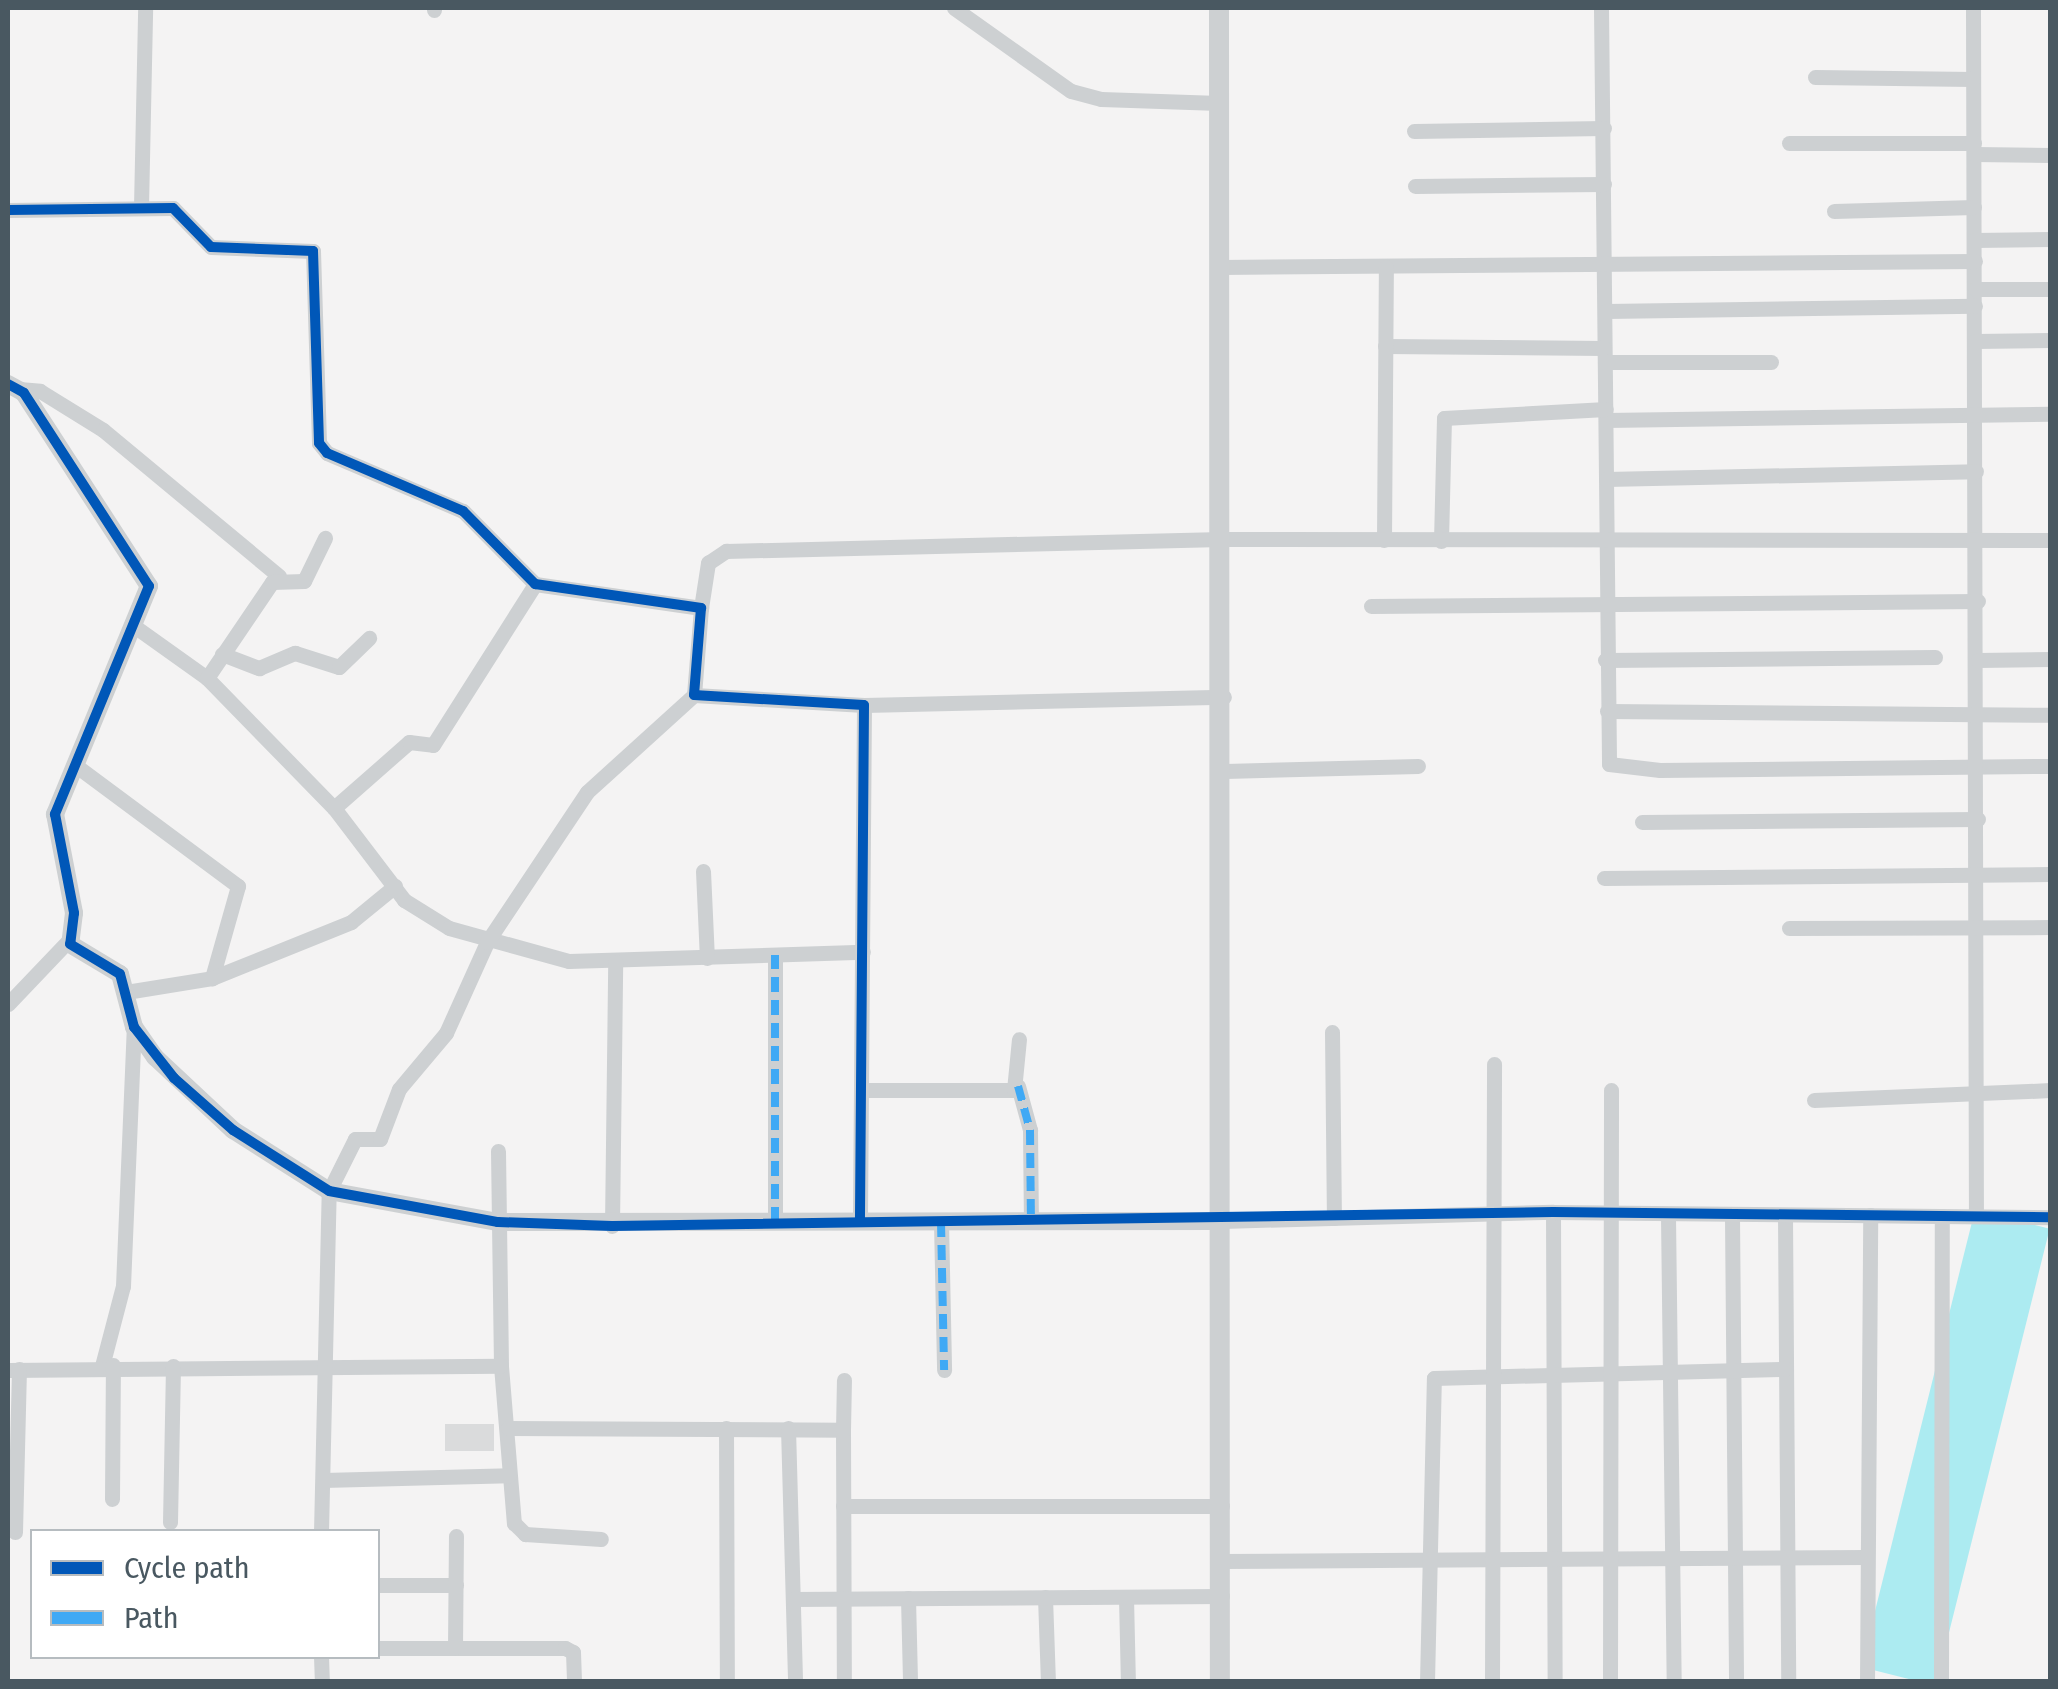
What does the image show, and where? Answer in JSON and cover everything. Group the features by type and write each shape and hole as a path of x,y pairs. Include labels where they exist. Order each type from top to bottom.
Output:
{"main road":[{"path":"1218,8 1225,771 1220,1682"}],"street":[{"path":"141,206 145,8"},
{"path":"954,8 1071,91 1102,99 1219,102"},
{"path":"1600,8 1606,311 1606,756 1619,768 2050,766"},
{"path":"1973,8 1979,766 1976,1216"},
{"path":"1815,77 1973,79"},
{"path":"1414,132 1604,128"},
{"path":"1789,143 2050,154"},
{"path":"1415,186 1604,184"},
{"path":"8,210 141,206 178,210 210,247 313,251 321,447 463,510 535,584 701,608"},
{"path":"1834,210 1974,207"},
{"path":"1974,240 2050,239"},
{"path":"1220,266 1974,261"},
{"path":"1384,540 1386,267"},
{"path":"1975,289 2050,289"},
{"path":"1606,311 1975,306"},
{"path":"1975,341 2050,340"},
{"path":"1385,346 1771,362"},
{"path":"13,386 40,391 103,430 279,576 304,581 324,538"},
{"path":"8,1004 70,939 74,913 55,814 148,596 146,574 13,386"},
{"path":"1441,541 1444,418 2050,414"},
{"path":"1606,479 1976,471"},
{"path":"321,1529 329,1191 355,1139 380,1139 399,1088 446,1033 487,942 586,792 694,695 708,563 726,551 1222,539 2050,540"},
{"path":"208,678 279,576"},
{"path":"334,808 409,742 433,746 535,584"},
{"path":"1371,606 1978,601"},
{"path":"134,626 208,678 334,808 419,914 487,942 615,962 863,952"},
{"path":"222,654 259,668 294,653 339,667 369,638"},
{"path":"1606,660 1934,657"},
{"path":"1978,660 2050,659"},
{"path":"694,695 864,705 1224,697"},
{"path":"860,1220 864,705"},
{"path":"1607,711 2050,715"},
{"path":"75,765 238,886 212,978"},
{"path":"1225,771 1418,766"},
{"path":"1642,822 1978,819"},
{"path":"704,871 706,958"},
{"path":"1604,878 2050,874"},
{"path":"126,992 212,978 351,922 395,886"},
{"path":"1789,928 2050,927"},
{"path":"70,939 120,974 134,1027 123,1286 107,1366 112,1499"},
{"path":"775,956 775,1222"},
{"path":"612,1226 615,962"},
{"path":"134,1027 202,1104 329,1191 498,1222 612,1226 860,1220 1222,1221 1489,1212 2050,1218"},
{"path":"1332,1032 1334,1218"},
{"path":"1019,1040 1018,1086 1030,1130 1031,1222"},
{"path":"1492,1682 1495,1558 1489,1212 1494,1064"},
{"path":"862,1090 1018,1086"},
{"path":"1610,1682 1611,1090"},
{"path":"1814,1100 2050,1090"},
{"path":"498,1150 501,1366 509,1476 518,1530 602,1539"},
{"path":"1552,1212 1555,1682"},
{"path":"1867,1682 1870,1215"},
{"path":"1668,1216 1674,1682"},
{"path":"1785,1216 1788,1682"},
{"path":"1940,1682 1942,1216"},
{"path":"1732,1217 1736,1682"},
{"path":"941,1222 944,1370"},
{"path":"15,1532 13,1370 107,1366 501,1366"},
{"path":"170,1522 173,1366"},
{"path":"1427,1682 1430,1382 1442,1374 1786,1369"},
{"path":"844,1380 844,1682"},
{"path":"508,1428 843,1430"},
{"path":"726,1428 727,1682"},
{"path":"788,1428 794,1682"},
{"path":"323,1480 509,1476"},
{"path":"844,1506 1222,1506"},
{"path":"455,1648 456,1536"},
{"path":"1222,1561 1866,1557"},
{"path":"380,1585 456,1585"},
{"path":"792,1598 1222,1596"},
{"path":"1126,1597 1128,1682"},
{"path":"908,1598 910,1682"},
{"path":"1045,1598 1048,1682"},
{"path":"380,1648 565,1648 573,1652 574,1682"}],"water":[{"path":"1975,1210 2050,1229 1937,1682 1921,1682 1861,1667"}],"building":[{"path":"445,1424 494,1424 494,1451 445,1451"}],"marked path":[{"path":"775,955 775,1222"},
{"path":"1018,1086 1030,1130 1031,1222"},
{"path":"941,1222 944,1370"}],"cycle path":[{"path":"8,210 173,208 211,247 313,251 319,443 327,453 463,511 535,584 701,608 694,695 864,705 860,1220"},
{"path":"8,384 24,393 149,586 55,814 74,913 70,944 120,974 134,1027 174,1078 233,1130 329,1191 498,1222 612,1226 1553,1212 2050,1217"}]}
